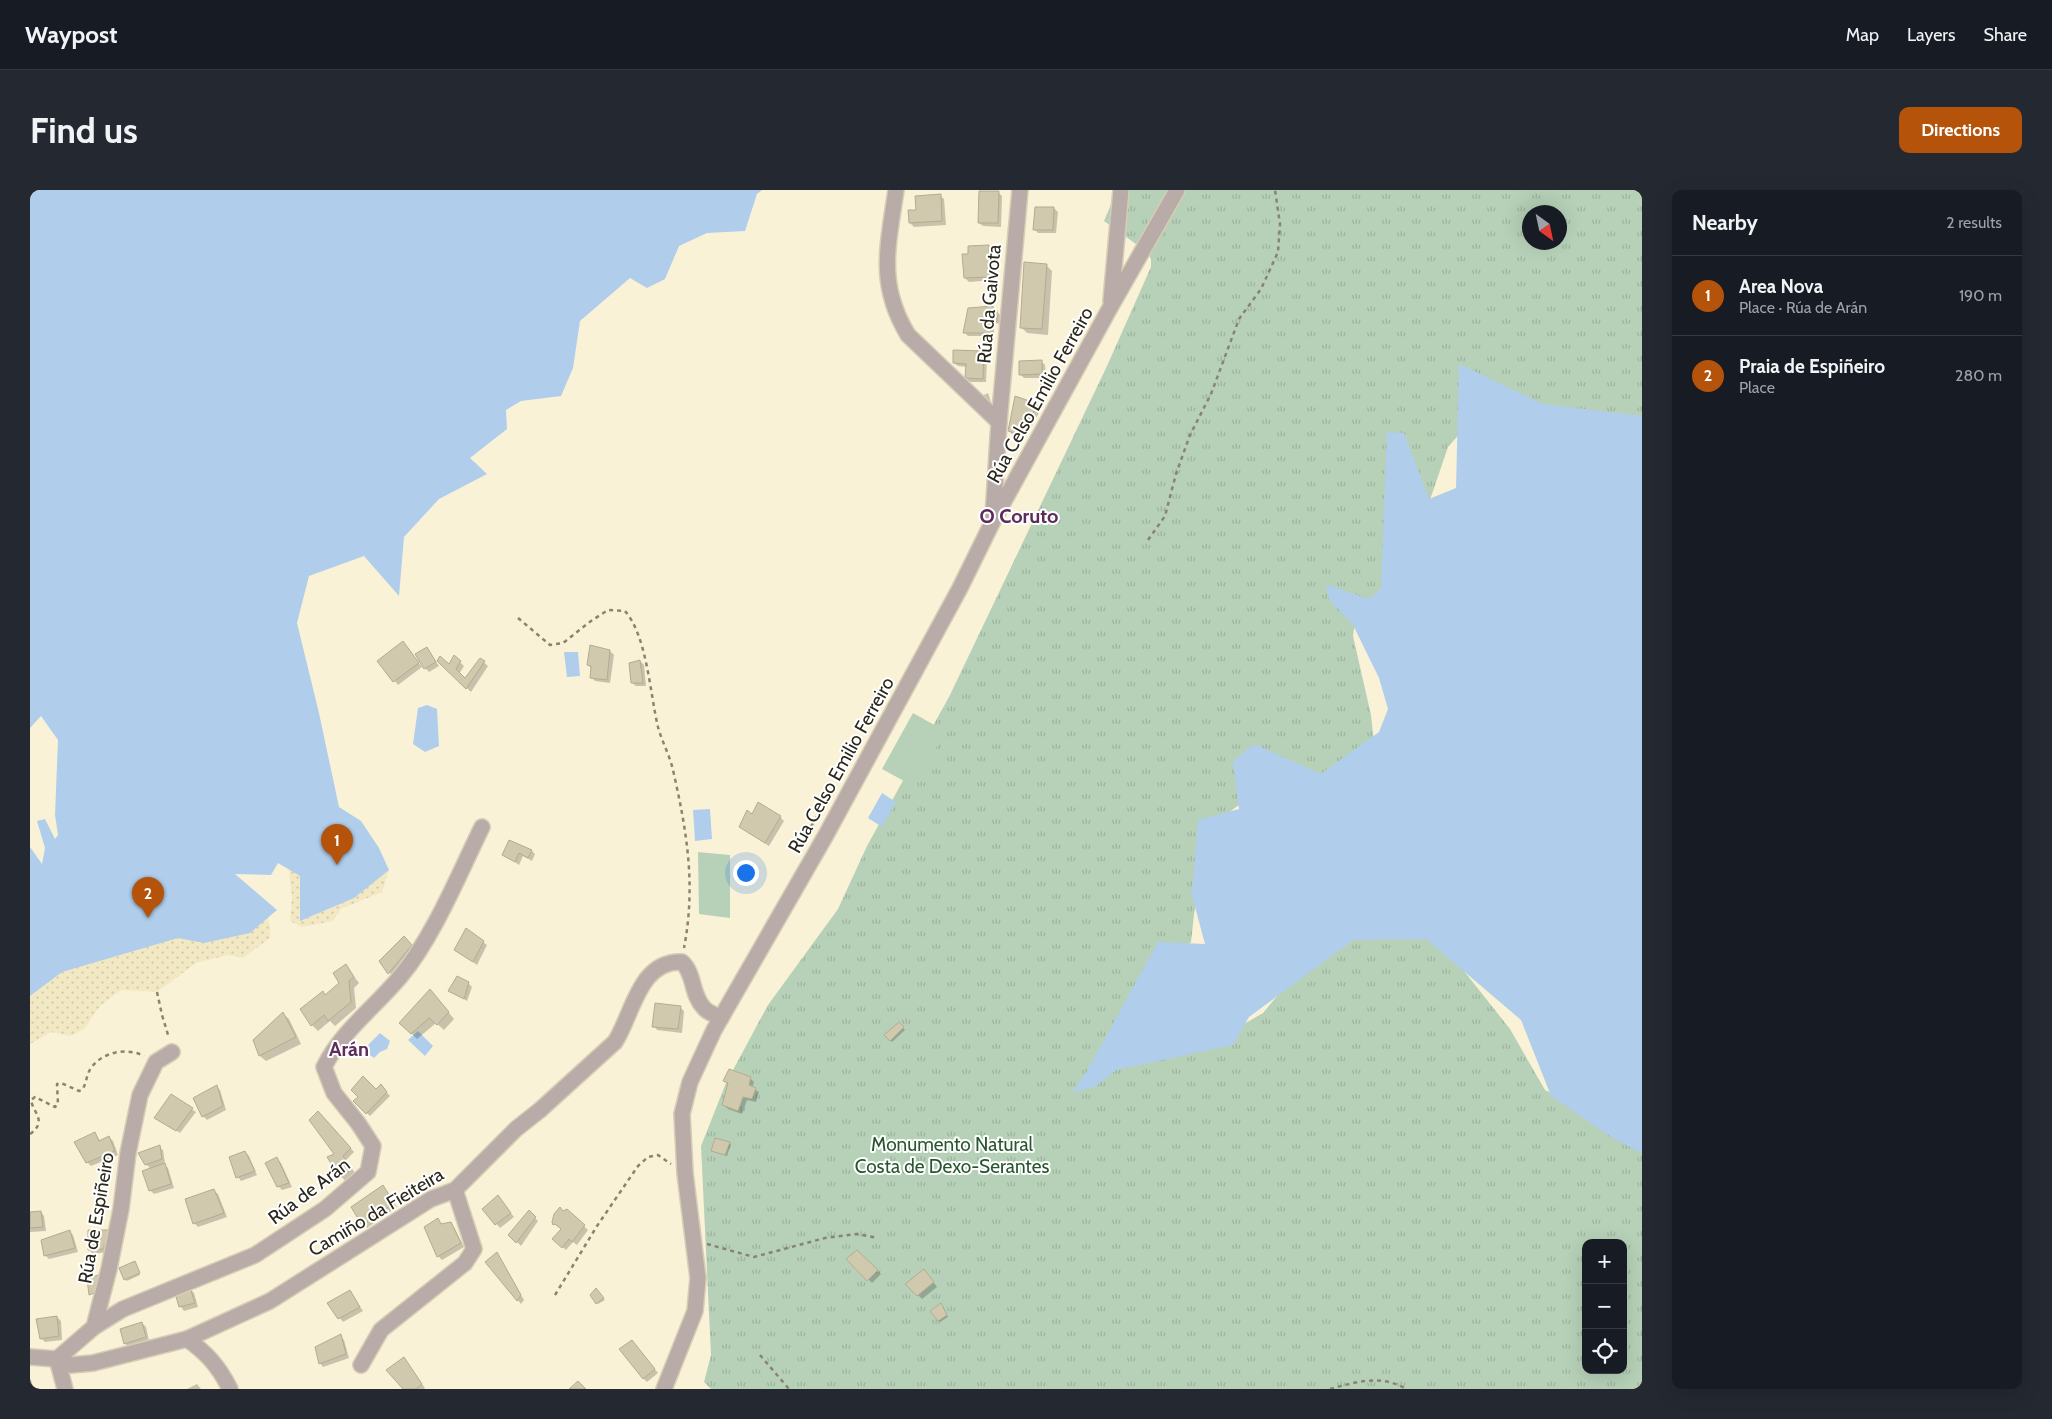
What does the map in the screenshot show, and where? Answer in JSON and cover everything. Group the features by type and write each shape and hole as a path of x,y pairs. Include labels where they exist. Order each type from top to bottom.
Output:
{"street":[{"name":"Rúa da Gaivota","path":"896,190 887,254 888,290 901,324 908,335 999,422"},
{"name":"Rúa da Gaivota","path":"993,521 999,422 1020,190"},
{"path":"1111,306 1121,190"},
{"name":"Rúa Celso Emilio Ferreiro","path":"664,1389 695,1311 698,1278 685,1173 682,1114 690,1082 721,1018 826,835 960,588 993,521 1177,190"},
{"name":"Rúa de Arán","path":"94,1328 123,1309 255,1255 325,1209 368,1172 373,1146 334,1092 324,1067 333,1049 400,977 424,943 482,827"},
{"name":"Camiño da Fieiteira","path":"57,1359 71,1365 94,1364 187,1339 270,1301 431,1199 455,1190 516,1129 540,1110 615,1042 639,989 648,976 657,968 672,961 682,962"},
{"path":"682,962 689,968 697,998 704,1009 721,1018"},
{"path":"156,1062 172,1052"},
{"name":"Rúa de Espiñeiro","path":"94,1328 109,1269 121,1209 128,1153 140,1095 156,1062"},
{"path":"361,1365 381,1330 465,1263 474,1249 455,1190"},
{"path":"30,1357 57,1359 94,1328"},
{"path":"187,1339 204,1351 230,1389"},
{"path":"57,1359 65,1389"}],"path":[{"path":"1148,540 1165,516 1176,474 1190,435 1211,394 1239,319 1261,289 1278,252 1280,224 1275,190"},
{"path":"518,618 550,645 563,643 591,620 608,610 625,611 632,618 646,664 658,728 673,770 689,854 691,902 682,962"},
{"path":"157,992 172,1052"},
{"path":"30,1134 38,1125 38,1115 31,1100 34,1097 55,1107 58,1104 57,1084 61,1082 79,1091 82,1090 92,1066 103,1058 120,1051 137,1052 156,1062"},
{"path":"555,1295 597,1226 638,1166 648,1157 658,1156 685,1173"},
{"path":"694,1245 709,1244 754,1257 826,1238 857,1234 878,1238"},
{"path":"760,1355 789,1389"},
{"path":"1330,1389 1359,1381 1393,1382 1406,1389"}],"sand":[{"path":"286,841 381,858 389,870 382,892 341,909 333,921 302,927 290,921 292,898"},
{"path":"30,874 251,893 266,914 270,926 270,938 243,958 228,955 196,963 157,992 121,990 100,1006 84,1029 70,1036 51,1032 30,1044"}],"green space":[{"name":"Monumento Natural Costa de Dexo-Serantes","path":"1117,190 1642,190 1642,439 1469,423 1448,447 1419,532 1354,629 1353,636 1371,715 1374,743 1315,784 1252,795 1207,829 1199,869 1191,942 1158,982 1210,1044 1263,1013 1288,983 1346,945 1386,904 1460,966 1510,1029 1545,1090 1581,1108 1642,1121 1642,1389 711,1389 704,1382 711,1355 701,1146 726,1083 768,1005 838,909 867,846 950,695 1107,366 1151,267 1151,259 1147,252 1104,221"},
{"path":"913,713 945,731 915,787 882,769"},
{"path":"698,852 730,855 730,918 699,914"}],"water":[{"path":"30,190 762,190 757,194 745,231 707,233 679,246 665,279 647,288 630,278 580,321 573,368 561,396 521,401 506,410 507,429 470,458 487,474 439,499 404,537 399,596 364,556 309,576 297,623 339,807 361,821 379,848 389,870 354,898 300,921 300,876 278,863 271,875 235,874 277,910 250,933 204,943 178,938 62,972 30,996 30,847 42,864 45,848 37,821 45,819 55,839 58,835 55,815 58,740 41,716 30,728"},
{"path":"1459,364 1543,404 1642,416 1642,1153 1611,1137 1551,1096 1521,1020 1426,939 1353,940 1249,1017 1233,1045 1116,1070 1096,1086 1072,1093 1087,1071 1158,942 1205,944 1191,892 1198,820 1239,809 1233,761 1254,744 1321,774 1379,732 1388,709 1379,678 1353,625 1329,599 1326,584 1368,599 1381,589 1387,432 1404,433 1429,499 1456,488"},
{"path":"564,652 578,652 580,676 567,677"},
{"path":"427,705 437,709 439,746 425,752 413,744 418,708"},
{"path":"882,793 896,802 882,827 868,818"},
{"path":"710,809 712,839 695,841 693,810"},
{"path":"418,1031 433,1046 425,1056 408,1040"},
{"path":"380,1033 390,1041 387,1049 380,1052 374,1058 364,1051 365,1045 368,1045"}],"building":[{"path":"979,191 999,191 998,223 978,223"},
{"path":"941,194 942,221 909,223 908,210 916,210 915,196"},
{"path":"1035,207 1054,207 1053,230 1033,230"},
{"path":"989,245 989,277 964,278 962,254 968,254 968,246"},
{"path":"1024,262 1047,264 1042,329 1020,328"},
{"path":"993,306 993,311 997,310 997,321 991,320 991,333 963,333 968,308"},
{"path":"953,350 984,351 983,379 965,378 966,364 953,363"},
{"path":"1042,360 1042,374 1019,375 1019,361"},
{"path":"1041,380 1055,381 1052,386 1041,387"},
{"path":"1015,396 1038,404 1021,435 1008,431"},
{"path":"403,641 419,663 393,682 377,661"},
{"path":"590,645 610,650 607,680 590,678 591,666 587,665"},
{"path":"427,647 436,662 424,669 415,654"},
{"path":"454,655 461,661 456,669 465,678 480,658 485,661 466,689 437,661 440,656 449,664"},
{"path":"640,660 643,683 631,683 629,663"},
{"path":"758,802 781,816 765,843 739,827 747,810 752,814"},
{"path":"509,840 532,850 528,858 519,853 515,862 502,855"},
{"path":"466,928 484,941 473,962 454,950"},
{"path":"404,936 412,945 388,974 379,961"},
{"path":"346,964 354,977 349,981 351,1002 328,1021 324,1015 311,1026 300,1009 323,991 325,995 339,983 333,973"},
{"path":"457,976 469,982 464,999 448,991"},
{"path":"430,989 449,1012 437,1025 429,1018 411,1034 399,1023"},
{"path":"655,1003 681,1006 678,1029 652,1027"},
{"path":"283,1012 296,1037 259,1056 253,1040"},
{"path":"899,1022 904,1027 890,1041 884,1035"},
{"path":"729,1069 751,1077 749,1085 756,1088 752,1099 743,1097 738,1111 722,1105 728,1083 723,1081"},
{"path":"363,1076 376,1089 381,1084 387,1092 366,1114 353,1101 358,1097 351,1090"},
{"path":"217,1085 223,1106 202,1117 193,1098"},
{"path":"171,1094 193,1108 176,1131 154,1118"},
{"path":"318,1111 351,1148 343,1156 352,1169 340,1178 327,1157 334,1154 309,1120"},
{"path":"95,1132 99,1141 109,1136 115,1151 86,1163 74,1142"},
{"path":"715,1138 730,1142 725,1155 711,1151"},
{"path":"160,1145 162,1159 145,1165 138,1153"},
{"path":"245,1151 255,1171 236,1178 229,1157"},
{"path":"277,1157 289,1183 277,1187 265,1163"},
{"path":"165,1163 171,1184 149,1191 142,1171"},
{"path":"383,1185 394,1203 362,1225 351,1207"},
{"path":"214,1189 224,1213 193,1224 185,1199"},
{"path":"498,1195 511,1213 495,1225 482,1209"},
{"path":"560,1207 563,1211 567,1209 585,1225 572,1242 569,1239 562,1248 552,1239 561,1229 555,1224 553,1225 552,1222 554,1214"},
{"path":"529,1210 536,1217 516,1243 508,1235"},
{"path":"41,1211 43,1227 30,1228 30,1212"},
{"path":"438,1218 441,1224 451,1222 461,1243 437,1257 424,1227"},
{"path":"70,1230 75,1248 44,1256 41,1240"},
{"path":"88,1230 109,1230 107,1245 104,1245 104,1249 88,1250"},
{"path":"857,1250 878,1270 867,1281 846,1259"},
{"path":"497,1252 521,1295 517,1301 485,1262"},
{"path":"135,1261 140,1273 124,1280 119,1268"},
{"path":"924,1269 934,1282 917,1296 905,1284"},
{"path":"101,1274 100,1291 89,1295 87,1279"},
{"path":"190,1288 195,1303 179,1307 175,1293"},
{"path":"596,1288 604,1298 596,1304 590,1295"},
{"path":"350,1290 360,1307 338,1319 327,1303"},
{"path":"941,1303 947,1315 938,1321 930,1311"},
{"path":"57,1316 59,1336 40,1339 36,1319"},
{"path":"142,1322 146,1337 124,1344 120,1329"},
{"path":"341,1334 346,1354 319,1364 315,1347"},
{"path":"632,1340 655,1369 643,1379 619,1349"},
{"path":"404,1357 422,1384 416,1389 403,1389 386,1370"},
{"path":"578,1381 586,1389 569,1389"}],"place":[{"name":"Area Nova","path":"337,865"},
{"name":"Praia de Espiñeiro","path":"148,918"}],"district":[{"name":"O Coruto","path":"1019,516"},
{"name":"Arán","path":"349,1049"}]}
